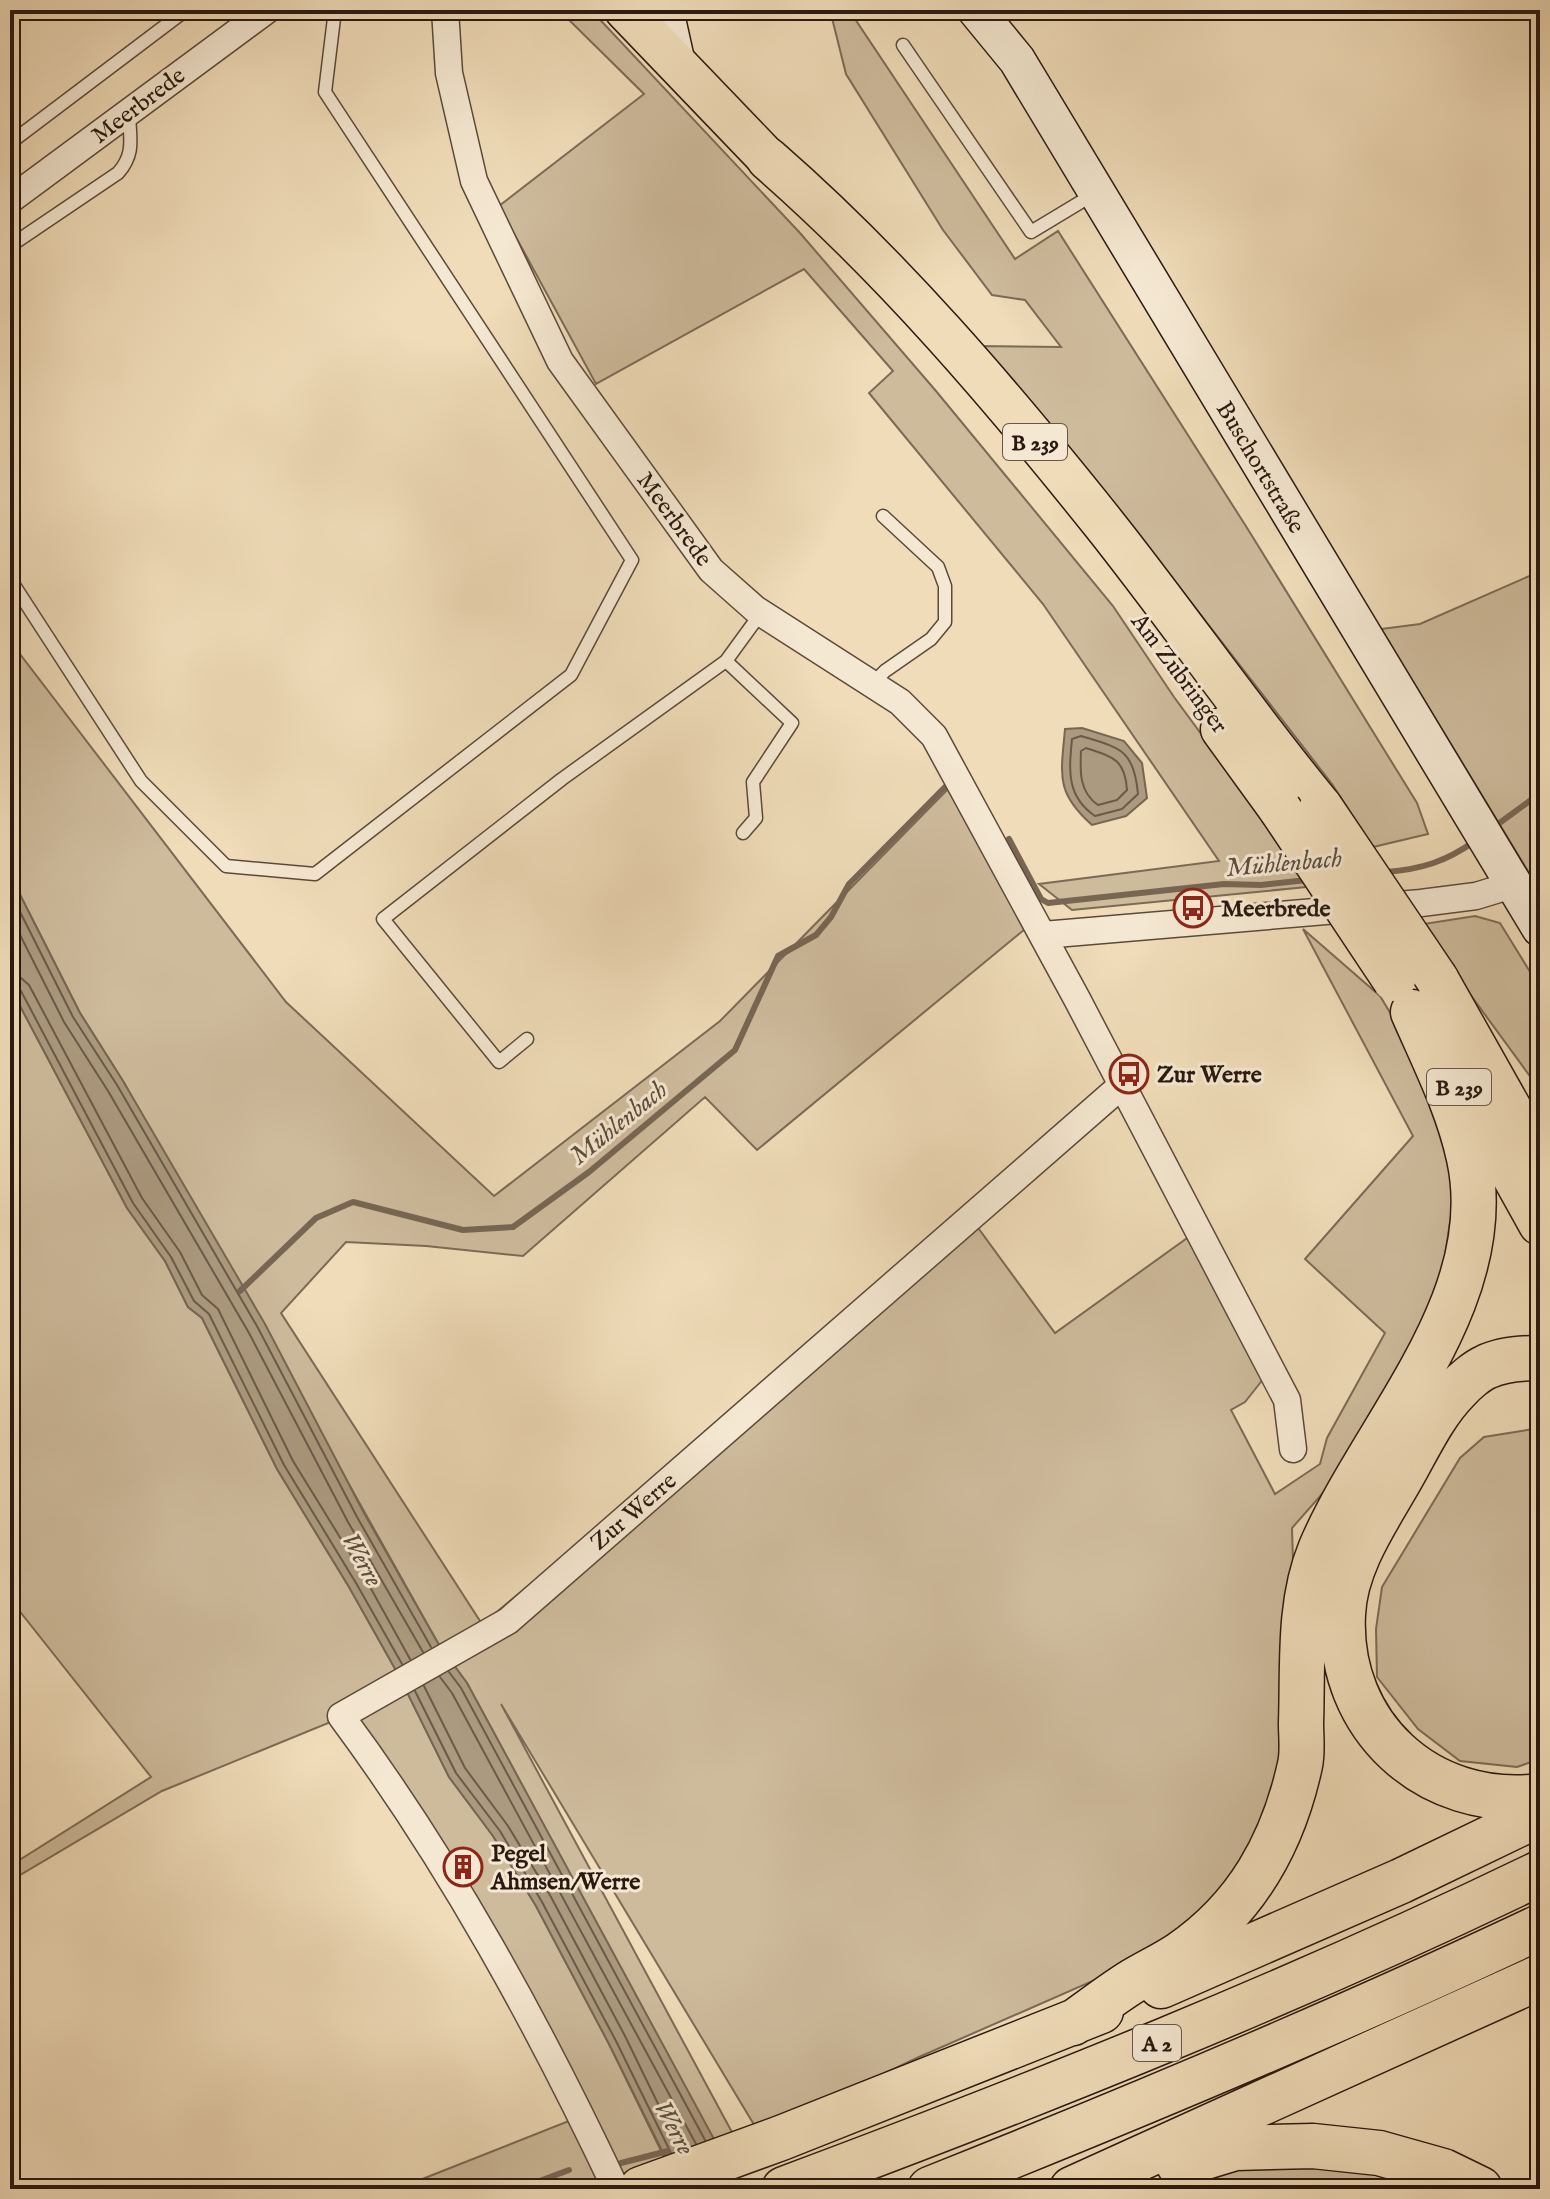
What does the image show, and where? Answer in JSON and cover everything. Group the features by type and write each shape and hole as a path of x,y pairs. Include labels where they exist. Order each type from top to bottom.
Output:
{"highway":[{"name":"Am Zubringer","path":"768,159 850,232 997,397 1103,524 1273,749 1300,808 1415,990 1540,1224"},
{"name":"Am Zubringer","path":"1415,990 1534,1143"},
{"path":"1073,2023 1131,1982 1181,1953 1225,1916 1260,1873 1280,1831 1300,1763 1304,1613 1319,1553 1345,1498 1436,1340 1461,1286 1474,1205 1470,1161 1458,1114 1415,990"},
{"path":"1540,1358 1521,1358 1486,1367 1458,1388 1432,1423 1366,1542 1349,1580 1343,1611 1343,1650 1352,1688 1374,1728 1405,1761 1440,1782 1490,1797 1540,1796"},
{"path":"641,2189 781,2138 1218,1963 1401,1881 1540,1814"},
{"name":"A 2","path":"794,2185 943,2130 1227,2014 1540,1873"},
{"name":"A 2","path":"930,2189 1196,2082 1540,1927"},
{"path":"1074,2189 1540,1977"},
{"path":"1074,2189 1106,2187 1235,2148 1313,2146 1379,2153 1443,2171 1480,2189"}],"main road":[{"name":"Am Zubringer","path":"625,10 768,159"},
{"path":"665,10 677,64"},
{"name":"Buschortstraße","path":"976,10 1017,60 1540,928"}],"street":[{"name":"Meerbrede","path":"10,200 267,10"},
{"name":"Meerbrede","path":"445,10 449,73 474,181 560,361 711,570 761,613 900,702 934,736 1043,935 1287,1400 1293,1449"},
{"path":"1043,935 1421,903 1476,896 1512,885"},
{"name":"Zur Werre","path":"616,2189 592,2137 473,1912 394,1787 351,1710 508,1621 1121,1086"}],"lane":[{"path":"10,143 186,10"},
{"path":"10,579 141,781 226,866 315,874 571,675 632,560 325,92 335,10"},
{"path":"903,45 1031,232 1097,193"},
{"path":"10,246 118,173 127,163 131,151 129,112"},
{"path":"872,684 885,671 931,639 945,622 945,586 938,567 883,516"},
{"path":"527,1039 499,1062 383,919 562,779 726,661 761,613"},
{"path":"726,661 792,723 753,782 756,818 743,833"}],"shaded area":[{"path":"563,10 591,10 800,233 936,391 1113,606 1174,697 1257,810 1307,887 1072,910 1039,884 1219,861 1043,604 869,393 893,371 804,269 596,384 499,206 644,94 565,16"},
{"path":"830,10 849,10 1015,259 1058,231 1417,803 1428,834 1373,847 1332,784 1172,578 979,346 1061,347 1025,300 992,295 943,230 846,74"},
{"path":"1540,566 1540,891 1381,629 1420,624 1534,574"},
{"path":"10,641 286,1002 494,1196 720,1021 951,786 1025,929 757,1150 705,1097 523,1256 346,1242 281,1313 482,1624 973,1221 1055,1333 1190,1236 1264,1378 1245,1402 1231,1410 1275,1494 1320,1464 1327,1438 1385,1333 1305,1259 1413,1136 1303,929 1380,996 1430,1088 1455,1187 1440,1291 1338,1476 1292,1528 1294,1595 1285,1753 1261,1828 1207,1909 1136,1962 822,2103 756,2128 501,1704 734,2136 715,2142 467,1683 439,1645 123,1081 80,1013 10,875"},
{"path":"1475,916 1500,923 1540,988 1540,1090 1459,979 1424,924"},
{"path":"10,987 127,1208 165,1261 188,1307 202,1318 277,1469 398,1674 449,1777 493,1836 536,1906 666,2161 590,2189 397,2189 574,2119 444,1888 333,1721 162,1791 10,1881 10,1866 151,1777 10,1599"},
{"path":"1540,1428 1540,1759 1517,1767 1460,1761 1418,1729 1377,1677 1376,1629 1382,1587 1460,1458 1484,1437"},
{"path":"1339,2162 1445,2189 1132,2189 1206,2169"}],"water":[{"path":"1082,728 1124,741 1142,763 1147,798 1126,816 1092,825 1066,792 1062,771 1065,729"},
{"name":"Werre","path":"10,875 80,1013 265,1324 364,1513 439,1645 467,1683 741,2189 681,2189 536,1906 493,1836 449,1777 398,1674 277,1469 202,1318 188,1307 165,1261 127,1208 10,987"}],"waterway":[{"name":"Mühlenbach","path":"240,1291 316,1218 353,1202 463,1230 513,1227 589,1172 735,1050 778,956 816,935 831,917 849,884 946,786"},
{"name":"Mühlenbach","path":"1494,827 1531,800 1540,799"},
{"name":"Mühlenbach","path":"1009,839 1041,899 1048,903 1224,884 1261,885 1307,880"},
{"name":"Mühlenbach","path":"1386,872 1433,863 1475,841"},
{"name":"Werre","path":"621,2163 668,2151"},
{"path":"518,2189 569,2170"}],"place":[{"name":"Meerbrede","path":"1193,908"},
{"name":"Zur Werre","path":"1129,1074"},
{"name":"Pegel Ahmsen/Werre","path":"463,1867"}]}
